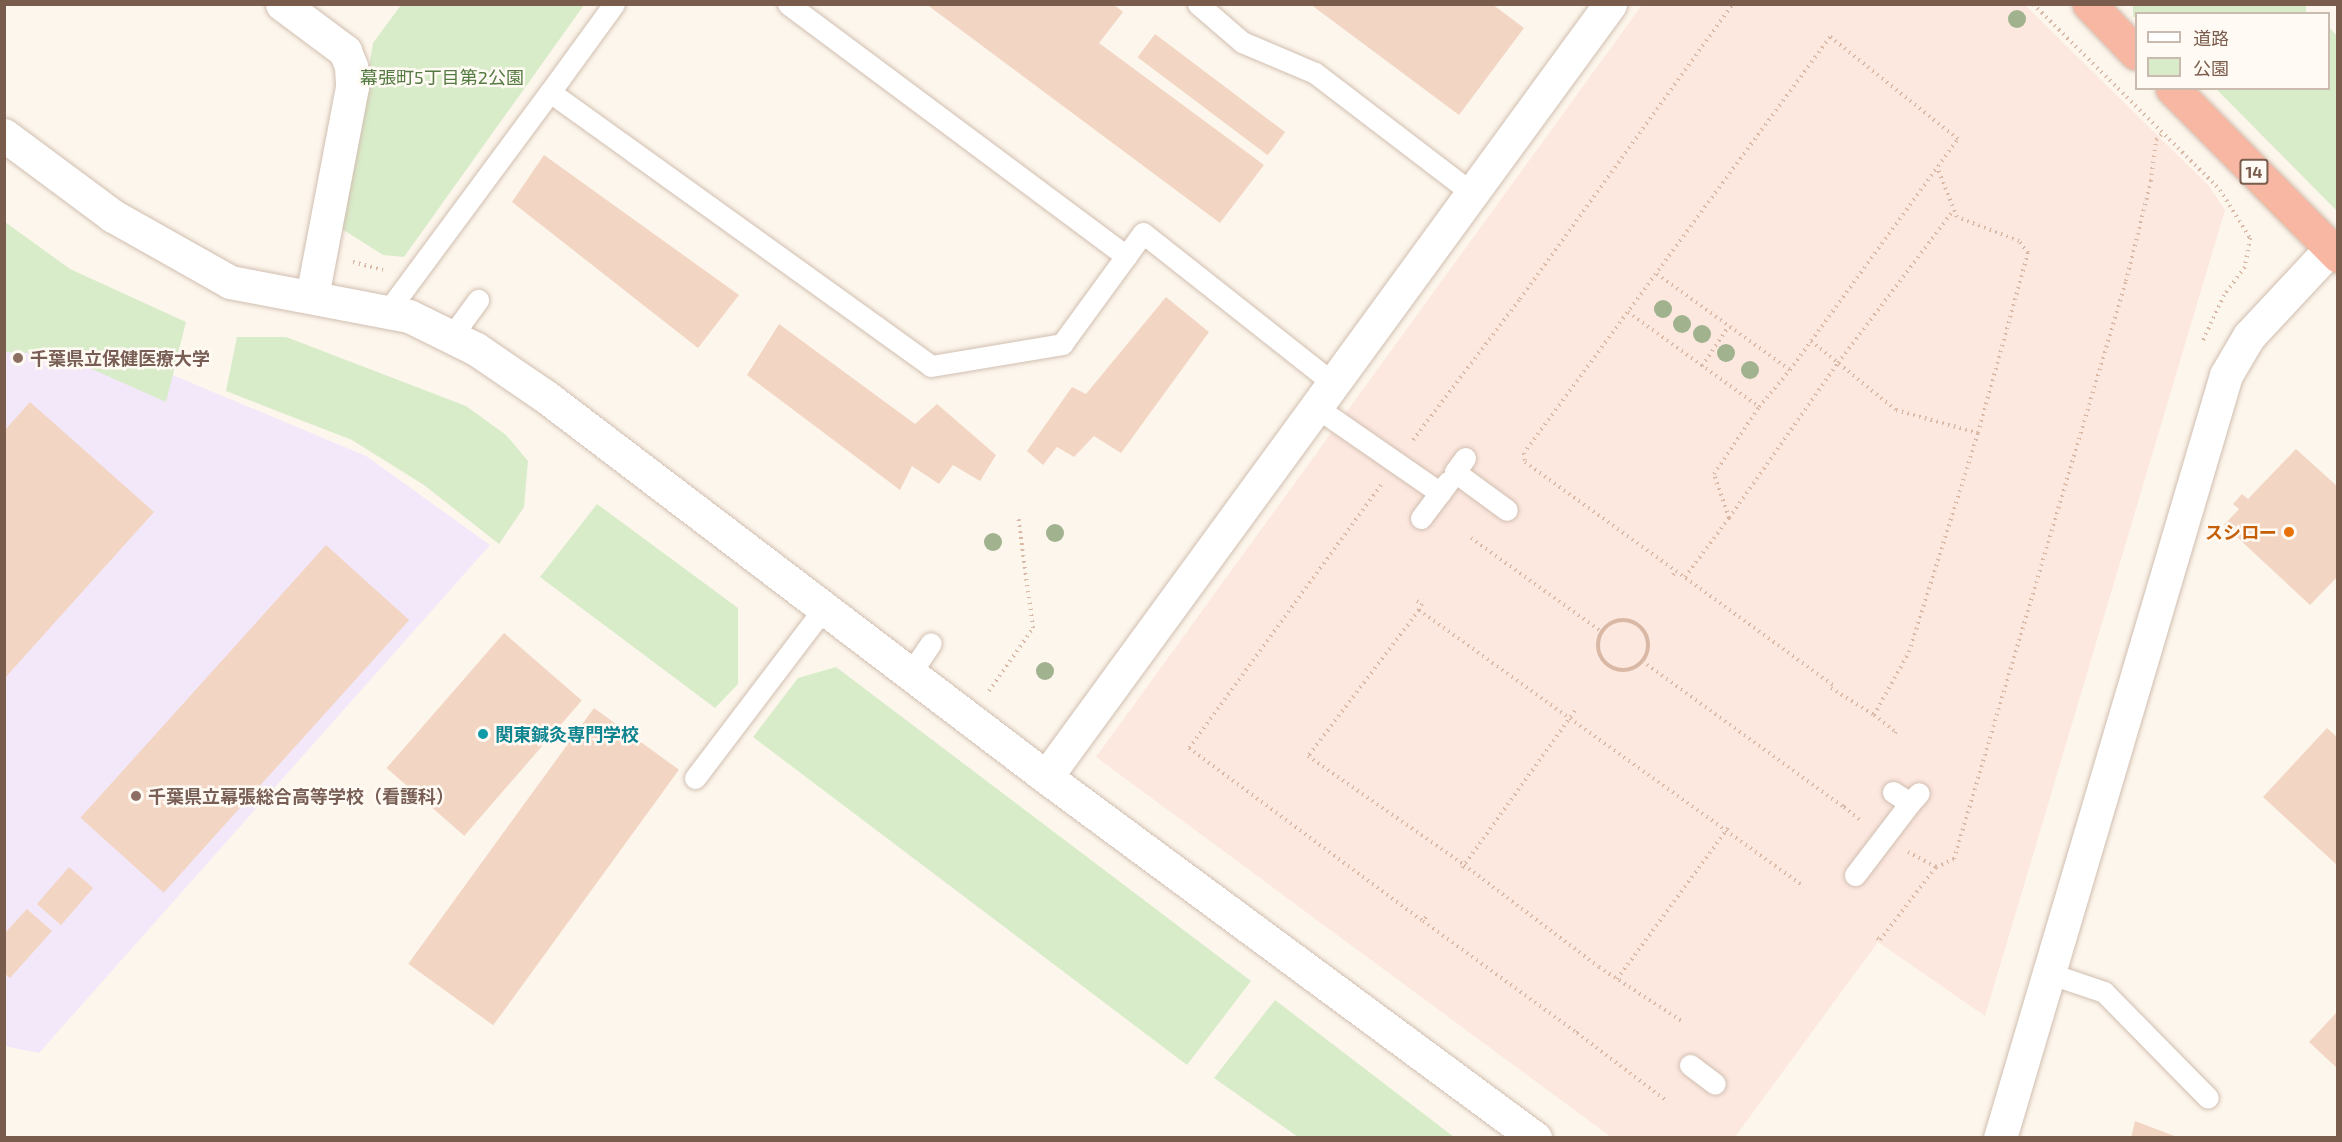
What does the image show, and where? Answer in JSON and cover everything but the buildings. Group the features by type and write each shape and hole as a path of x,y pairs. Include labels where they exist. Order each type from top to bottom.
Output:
{"highway":[{"path":"2089,4 2135,52"},
{"name":"14","path":"2174,90 2334,252"}],"street":[{"path":"282,4 345,51 351,66 352,87 312,296"},
{"path":"1046,777 1610,4"},
{"path":"4,135 113,216 230,282 409,316 476,349 545,396 1046,777 1535,1137"},
{"path":"2000,1137 2226,375 2249,336 2334,252"}],"lane":[{"path":"387,312 614,4"},
{"path":"788,4 1126,256"},
{"path":"1198,4 1242,42 1315,73 1472,193"},
{"path":"549,92 931,366 1062,344 1143,233 1325,395 1440,493"},
{"path":"451,337 478,300"},
{"path":"1421,518 1460,465 1507,510"},
{"path":"695,778 824,608"},
{"path":"910,674 931,644"},
{"path":"1856,875 1908,796"},
{"path":"2048,973 2104,992 2208,1098"},
{"path":"1690,1065 1715,1084"}],"path":[{"path":"1413,440 1520,299 1732,4"},
{"path":"2033,4 2220,190 2250,238 2245,267 2224,295 2202,344"},
{"path":"1729,518 1714,474 1759,407 1790,370 1958,139 1830,37 1524,453 1525,462 1675,573 1686,577 1832,687 1874,715 1896,732 1894,735"},
{"path":"1877,938 1880,940 1936,867 1954,859 2126,281 2151,182 2156,140 2163,133"},
{"path":"1874,715 1909,652 1978,433 2028,253 2019,241 1957,218 1937,167"},
{"path":"1686,577 1838,363 1954,210"},
{"path":"343,259 392,272"},
{"path":"1657,274 1790,370"},
{"path":"1628,312 1759,407"},
{"path":"1702,366 1729,326"},
{"path":"1811,341 1896,410 1978,433"},
{"path":"1388,475 1189,748 1425,919 1668,1102"},
{"path":"983,698 1034,628 1018,515"},
{"path":"1471,538 1602,632"},
{"path":"1417,601 1422,604 1419,610 1308,756 1617,979 1683,1022"},
{"path":"1419,610 1572,716 1804,886"},
{"path":"1620,620 1636,623 1647,637 1642,661 1630,669 1607,667 1599,652 1602,632 1620,620"},
{"path":"1642,661 1846,805 1868,826"},
{"path":"1463,866 1577,708"},
{"path":"1617,979 1730,825"},
{"path":"1908,852 1936,867"},
{"path":"1577,1033 1581,1028"}],"shaded area":[{"path":"1642,5 2025,5 2209,186 2225,210 1985,1016 1878,942 1735,1137 1611,1137 1096,757"},
{"name":"千葉県立幕張総合高等学校（看護科）","path":"4,288 58,327 366,456 490,545 39,1053 4,1046"}],"green space":[{"name":"幕張町5丁目第2公園","path":"401,5 584,5 404,257 383,255 342,229 373,43"},
{"path":"2133,5 2306,5 2306,12 2135,12 2135,17 2133,17"},
{"path":"2330,28 2338,37 2337,211 2217,90 2330,90"},
{"path":"5,222 70,269 186,322 166,402 58,354 5,352"},
{"path":"237,337 286,337 466,406 506,435 528,461 524,507 499,544 424,485 352,440 226,391"},
{"path":"597,504 738,608 738,684 715,708 540,577"},
{"path":"836,667 1251,981 1187,1065 753,737 798,678"},
{"path":"1275,1000 1454,1137 1298,1137 1214,1078"}],"place":[{"name":"千葉県立保健医療大学","path":"18,358"},
{"name":"スシロー","path":"2289,532"},
{"name":"関東鍼灸専門学校","path":"483,734"},
{"name":"千葉県立幕張総合高等学校（看護科）","path":"136,796"}]}
